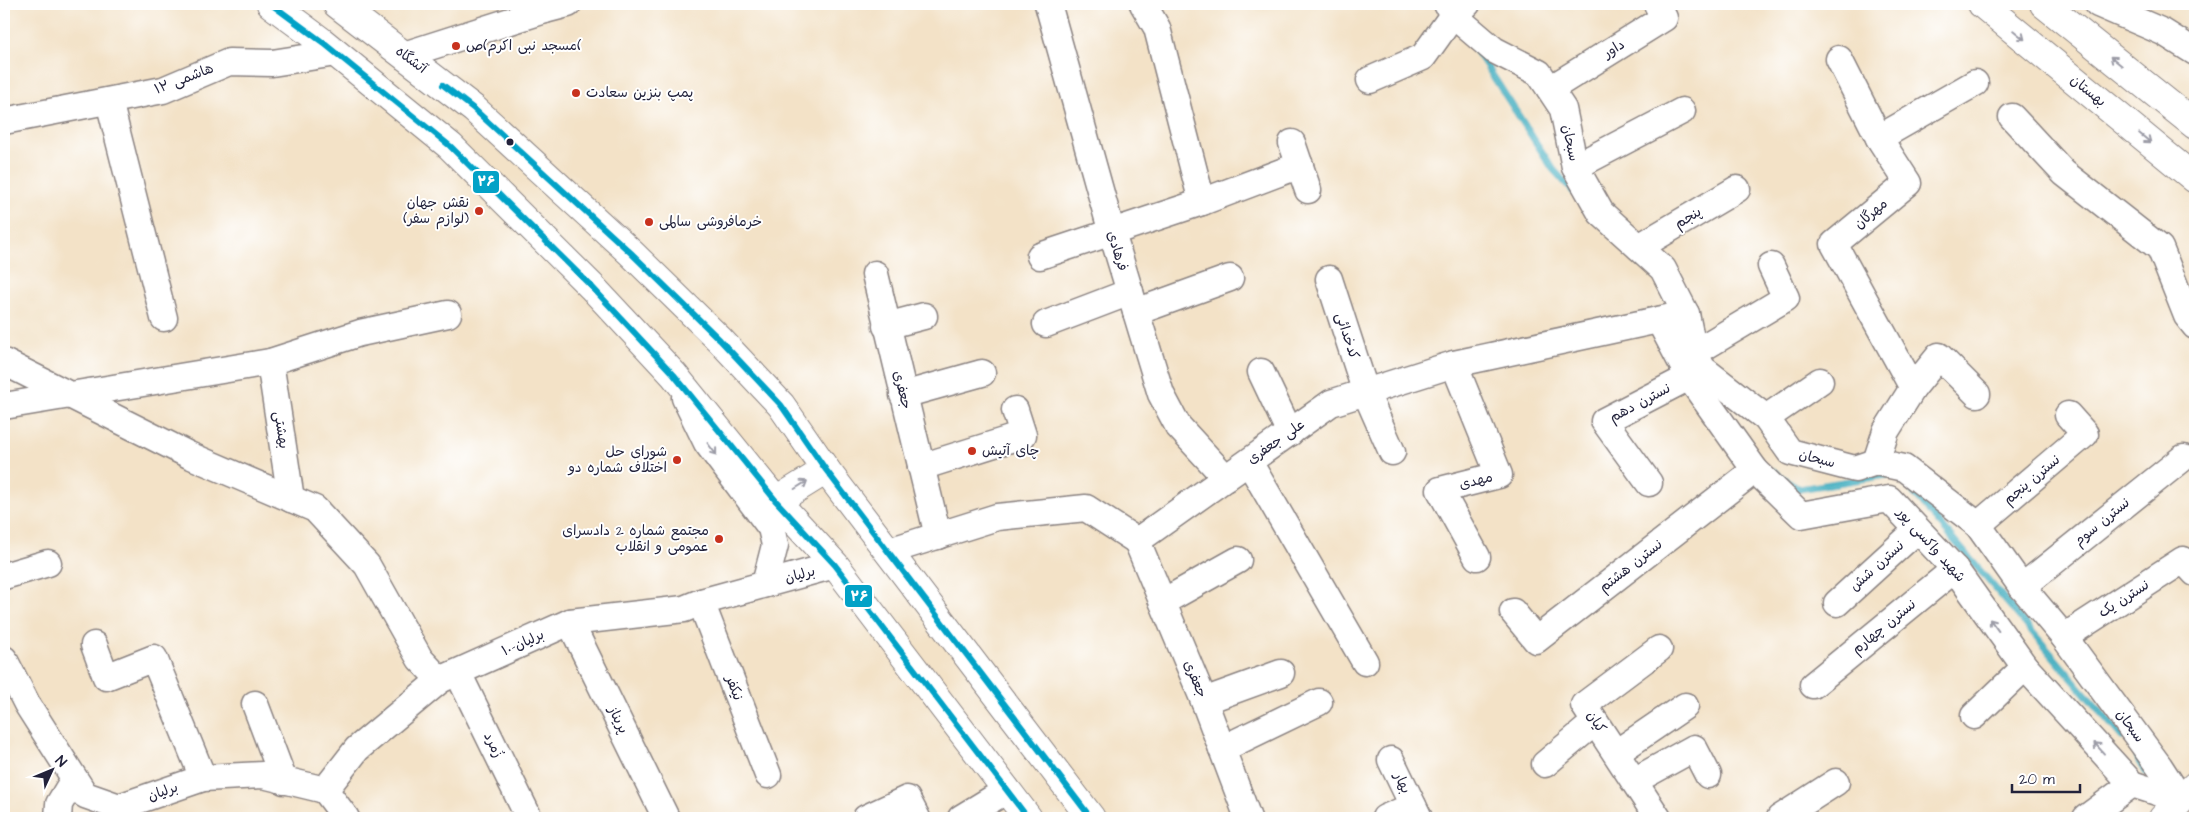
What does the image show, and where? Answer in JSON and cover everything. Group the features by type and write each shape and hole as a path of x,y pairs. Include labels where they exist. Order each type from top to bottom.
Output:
{"main road":[{"path":"271,4 336,53 450,146 592,286 674,375 776,501 836,565 1028,818"},
{"name":"آتشگاه","path":"337,4 358,12 404,56 474,109 631,253 720,340 781,405 826,470 1091,818"},
{"name":"بهستان","path":"1982,4 2195,179"},
{"path":"2044,4 2195,124"},
{"path":"2114,112 2142,82"},
{"path":"776,501 826,470"}],"street":[{"name":"فرهادی","path":"1048,4 1112,233 1161,394 1178,426 1226,478"},
{"path":"1143,4 1157,28 1202,202"},
{"name":"داور","path":"1550,89 1664,18 1657,4"},
{"path":"2098,4 2163,32 2195,52"},
{"path":"404,56 552,6"},
{"path":"1370,80 1422,57 1456,7"},
{"name":"سبحان","path":"1456,7 1494,50 1539,73 1550,89 1563,109 1575,167 1600,213 1663,269 1686,314 1692,365 1703,369 1766,418 1790,452 1855,469 1876,462 1904,468 1978,525 2022,587 2064,637 2159,766 2180,801"},
{"name":"۱۲ هاشمی","path":"4,121 163,90 228,62 272,63 336,53"},
{"path":"1839,59 1879,138 1975,83"},
{"path":"108,101 164,318"},
{"path":"1575,167 1682,111"},
{"path":"2012,117 2064,173 2160,248 2187,316 2195,326"},
{"name":"مهرگان","path":"1879,138 1908,183 1834,244 1913,388"},
{"path":"1040,256 1202,202 1296,154 1308,190"},
{"name":"پنجم","path":"1639,247 1737,189"},
{"path":"1692,365 1786,298 1770,266"},
{"name":"جعفری","path":"875,274 938,536"},
{"path":"1046,324 1230,278"},
{"name":"کدخدائی","path":"1329,279 1366,392 1392,452"},
{"path":"4,406 270,362 360,334 448,314"},
{"name":"علی جعفری","path":"1137,541 1331,404 1454,364 1686,314"},
{"path":"886,326 924,316"},
{"name":"شهید واکسی پور","path":"1659,320 1692,365 1755,470 1800,515 1889,498 1955,569 2025,667 2132,784 2180,801"},
{"path":"1876,462 1886,430 1913,388 1939,356 1977,394"},
{"name":"زُمرد","path":"4,362 189,455 315,509 367,565 420,659 449,676 529,818"},
{"name":"بهشتی","path":"270,362 291,499"},
{"name":"مهدی","path":"1454,364 1499,475 1440,490 1477,557"},
{"name":"نسترن دهم","path":"1649,483 1604,422 1692,365"},
{"path":"1261,372 1290,433"},
{"path":"903,395 982,373"},
{"path":"674,375 707,443 771,528 775,545 765,584"},
{"path":"1766,418 1820,381"},
{"path":"921,467 1023,435 1015,410"},
{"name":"نسترن پنجم","path":"1978,525 2085,434 2068,415"},
{"name":"نسترن سوم","path":"2022,587 2183,458"},
{"path":"1249,462 1365,662"},
{"name":"نسترن هشتم","path":"1513,612 1536,640 1755,470"},
{"path":"889,551 997,517 1086,508 1137,541"},
{"name":"نسترن شش","path":"1837,603 1918,530"},
{"name":"جعفری","path":"1137,541 1204,701 1248,818"},
{"path":"1162,602 1238,560"},
{"path":"4,576 48,563"},
{"name":"برلیان","path":"765,584 836,565"},
{"name":"نسترن یک","path":"2064,637 2189,567"},
{"name":"نسترن چهارم","path":"1813,685 1955,569"},
{"name":"۱۰-برلیان","path":"325,790 357,749 449,676 570,622 684,609 701,602 765,584"},
{"name":"نیکفر","path":"701,602 768,775"},
{"name":"پریناز","path":"570,622 666,818"},
{"path":"94,645 106,677 154,658 203,778"},
{"name":"کیان","path":"1658,818 1584,705 1659,649"},
{"path":"1974,716 2025,667"},
{"name":"برلیان","path":"6,670 84,795 119,807 203,778 263,775 325,790"},
{"path":"1204,701 1280,673"},
{"path":"1222,749 1319,702"},
{"path":"255,704 284,780"},
{"path":"1616,753 1685,706"},
{"path":"1545,764 1595,722"},
{"path":"1634,781 1694,748 1708,776"},
{"name":"بهار","path":"1384,818 1416,812 1391,760"},
{"path":"58,818 59,804 74,779"},
{"path":"1780,818 1836,782"},
{"path":"2086,818 2132,784"},
{"path":"325,790 346,818"},
{"path":"961,818 1007,790"},
{"path":"866,818 907,799 917,818"}],"waterway":[{"path":"1475,48 1553,169 1580,199"},
{"path":"1774,472 1799,489 1887,475"},
{"path":"1907,485 2122,737"},
{"path":"2138,758 2146,772"}],"transit line":[{"name":"۲۶","path":"271,4 321,41 450,146 592,287 674,375 776,501 835,565 1028,818"},
{"name":"۲۶","path":"443,85 474,109 631,253 720,340 781,405 826,470 1091,818"}],"place":[{"name":"مسجد نبی اکرم)ص(","path":"456,46"},
{"name":"پمپ بنزین سعادت","path":"576,93"},
{"name":"نقش جهان (لوازم سفر)","path":"479,211"},
{"name":"خرمافروشی سالمی","path":"649,222"},
{"name":"چای آتیش","path":"972,451"},
{"name":"شورای حل اختلاف شماره دو","path":"677,460"},
{"name":"مجتمع شماره 2 دادسرای عمومی و انقلاب","path":"719,539"}]}
